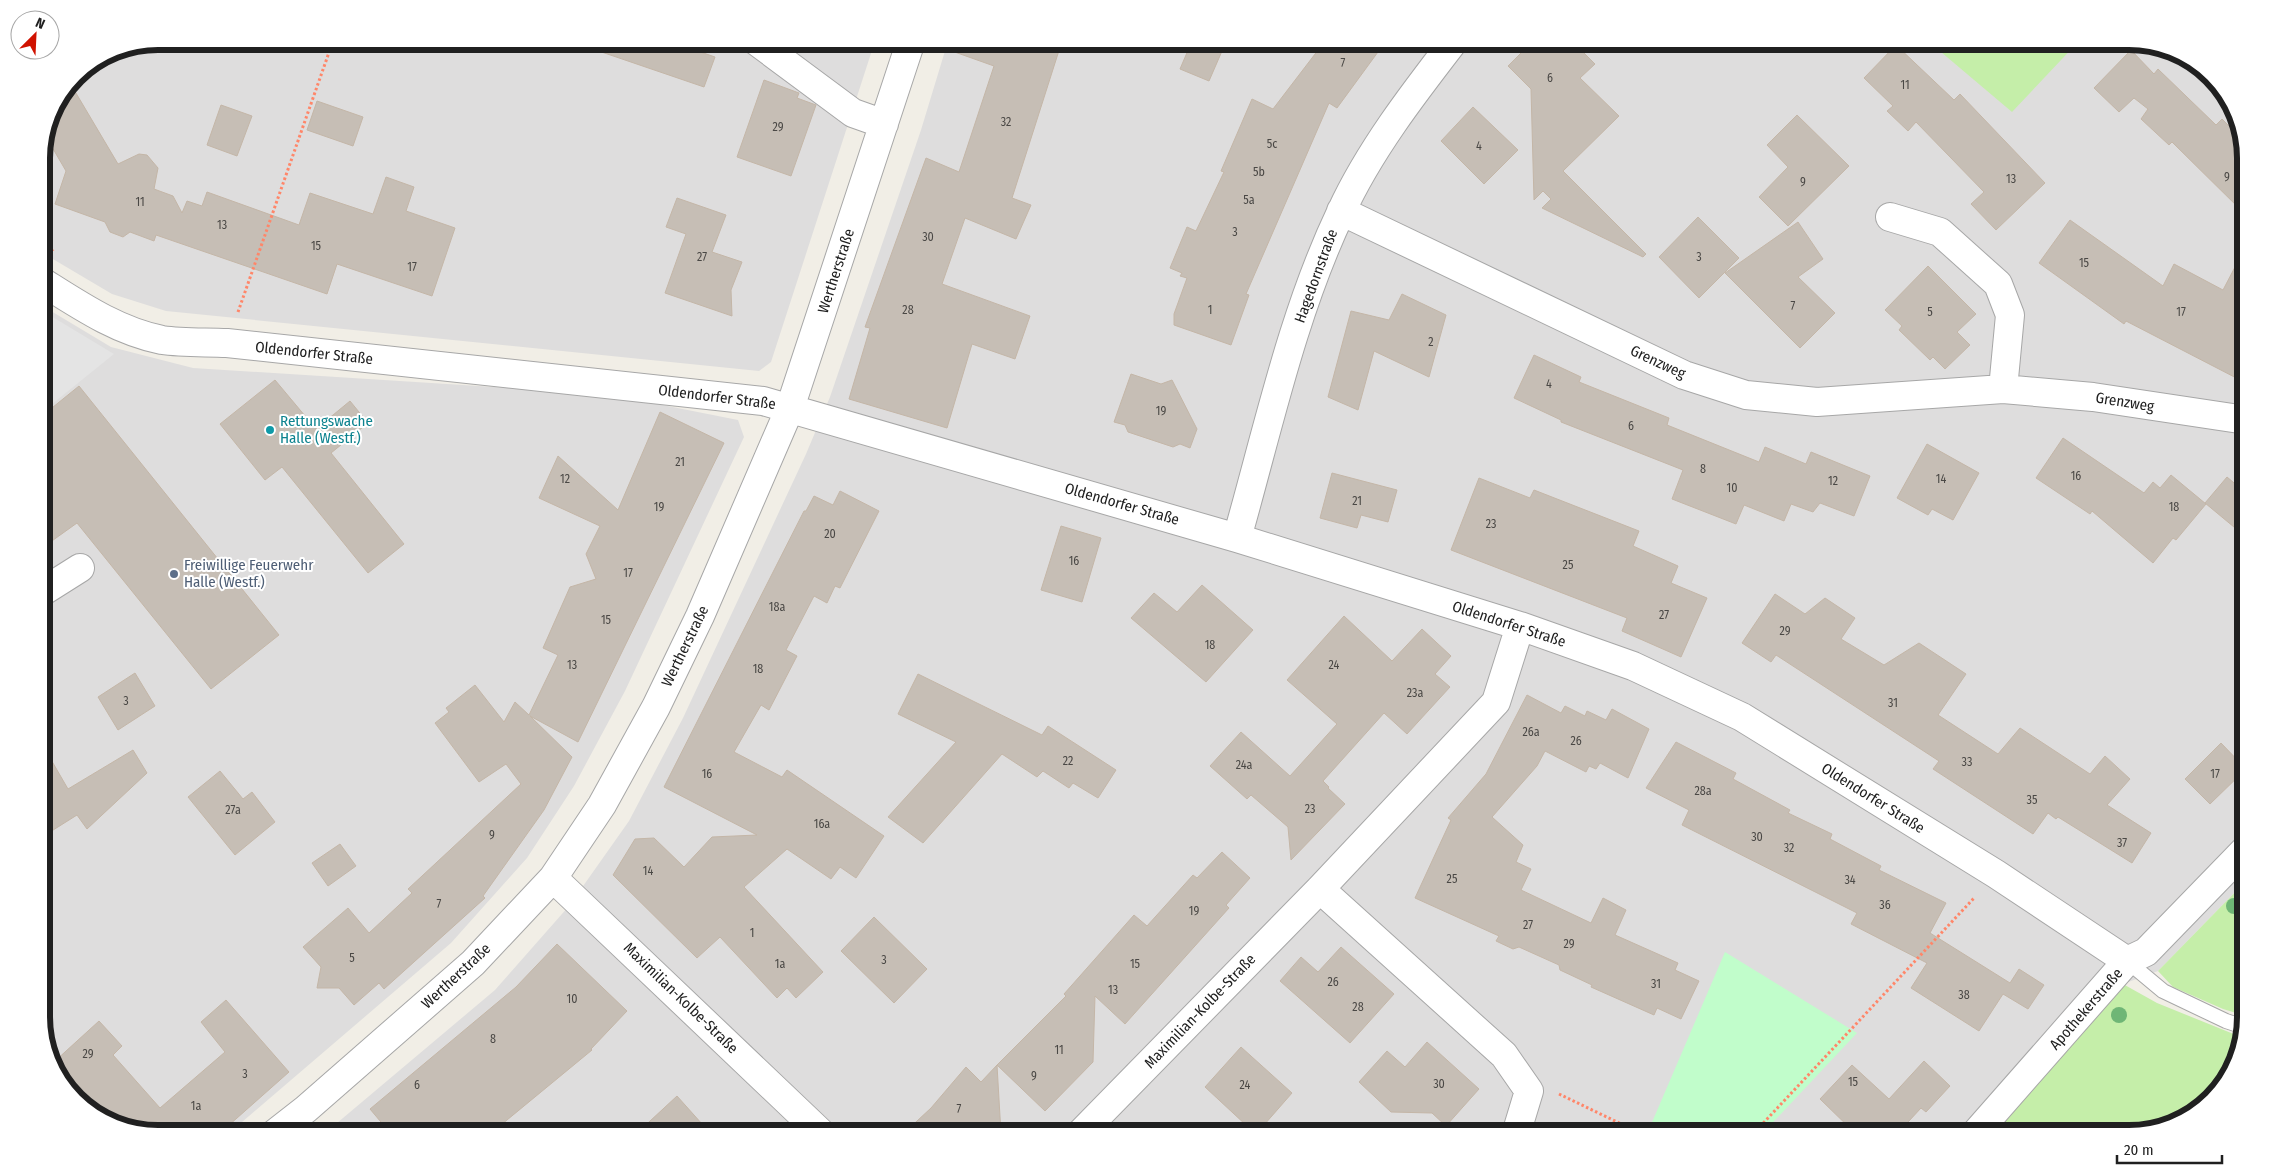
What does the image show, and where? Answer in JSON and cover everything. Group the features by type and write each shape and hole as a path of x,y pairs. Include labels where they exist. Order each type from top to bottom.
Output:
{"street":[{"path":"768,50 853,112 884,124"},
{"name":"Wertherstraße","path":"286,1125 473,963 553,878 602,805 656,706 700,616 790,408 908,50"},
{"name":"Hagedornstraße","path":"1237,538 1307,292 1341,211 1380,144 1448,50"},
{"name":"Grenzweg","path":"1341,211 1684,375 1746,395 1817,402 2003,389 2093,397 2237,419"},
{"path":"1890,217 1940,232 1998,284 2010,315 2003,389"},
{"name":"Oldendorfer Straße","path":"50,286 86,309 124,329 162,340 227,344 762,401 1237,538 1520,626 1633,666 1742,717 1996,874 2127,962"},
{"path":"50,587 80,568"},
{"name":"Maximilian-Kolbe-Straße","path":"1089,1125 1320,889 1496,702 1520,626"},
{"name":"Apothekerstraße","path":"1983,1125 2127,962 2146,952 2237,858"},
{"name":"Maximilian-Kolbe-Straße","path":"553,878 804,1125"},
{"path":"1320,889 1504,1056 1529,1091 1519,1125"}],"lane":[{"path":"2127,962 2163,991 2226,1022 2237,1025"}],"path":[{"path":"227,344 329,50"},
{"path":"1761,1125 1996,874"},
{"path":"1529,1091 1553,1091 1623,1125"}],"shaded area":[{"path":"150,50 872,50 771,362 759,371 166,311 112,294 50,257 50,150 58,116 72,92 98,68 116,58"},
{"path":"945,50 2130,50 2150,52 2177,61 2200,77 2219,98 2231,123 2237,150 2237,890 2158,971 2123,984 1994,1125 335,1125 495,990 569,906 629,821 683,718 806,454 830,397 921,130"},
{"path":"50,310 111,347 193,368 607,394 738,420 744,437 625,691 574,786 527,858 451,943 239,1125 150,1125 137,1123 110,1114 98,1107 68,1077 56,1052 50,1025"},
{"path":"50,315 114,354 50,406"}],"green space":[{"path":"1939,50 2071,50 2012,112"},
{"path":"2237,890 2237,1013 2173,987 2158,971"},
{"path":"1725,952 1857,1033 1770,1125 1651,1125"},
{"path":"2123,984 2157,1003 2235,1035 2229,1059 2219,1077 2195,1103 2171,1117 2144,1124 2130,1125 1994,1125"}],"building":[{"path":"596,50 695,50 715,57 704,87"},
{"path":"949,50 1059,50 1012,198 1031,205 1016,239 965,218 942,284 1030,316 1015,359 972,344 947,428 849,399 870,328 865,327 926,158 959,172 994,66"},
{"path":"1188,50 1222,51 1209,81 1180,69"},
{"path":"1318,50 1379,50 1337,108 1329,103 1246,294 1249,295 1231,345 1174,325 1174,314 1187,278 1180,276 1182,273 1170,268 1187,227 1196,231 1224,172 1221,171 1252,99 1273,109"},
{"path":"1524,50 1581,50 1595,64 1580,78 1619,116 1563,171 1646,254 1643,257 1542,208 1551,199 1543,191 1534,200 1531,89 1508,66"},
{"path":"1891,50 1901,50 1954,100 1960,94 2045,183 1996,230 1971,204 1984,192 1916,122 1908,131 1887,111 1893,106 1864,78"},
{"path":"2131,50 2154,74 2158,69 2216,125 2222,119 2233,130 2235,137 2237,150 2237,206 2172,142 2169,145 2141,119 2148,109 2134,98 2119,112 2094,88"},
{"path":"764,80 799,93 797,98 816,105 791,176 737,157"},
{"path":"74,90 118,164 139,154 147,155 158,168 154,189 173,196 182,213 187,201 202,206 207,192 299,225 310,193 373,214 386,177 414,187 406,211 455,228 432,296 337,264 327,294 156,235 154,241 130,232 123,237 110,232 105,222 55,204 66,171 51,145 58,116"},
{"path":"317,101 363,117 353,146 307,130"},
{"path":"221,105 252,116 237,156 207,145"},
{"path":"1473,107 1518,150 1484,184 1441,141"},
{"path":"1797,115 1849,166 1788,226 1759,197 1788,167 1767,145"},
{"path":"677,198 726,215 712,252 742,262 731,290 732,316 665,293 686,234 666,227"},
{"path":"1698,217 1739,258 1699,298 1659,257"},
{"path":"2070,220 2163,286 2174,264 2223,290 2237,263 2237,378 2126,321 2124,324 2039,263"},
{"path":"1798,222 1823,259 1798,277 1835,313 1800,348 1725,273"},
{"path":"1928,266 1976,314 1957,332 1970,345 1945,369 1933,357 1930,360 1899,330 1902,326 1885,310"},
{"path":"1402,294 1446,315 1429,377 1374,351 1358,410 1328,397 1351,311 1389,320"},
{"path":"1534,355 1581,377 1579,382 1669,418 1667,425 1759,462 1765,447 1806,464 1811,452 1870,476 1854,516 1820,503 1813,512 1791,504 1784,521 1744,505 1736,524 1672,499 1683,470 1561,422 1561,420 1514,398"},
{"path":"1131,374 1161,384 1172,380 1197,429 1190,448 1180,444 1173,447 1128,432 1125,425 1114,422"},
{"path":"275,380 316,429 350,401 368,423 331,453 404,544 368,573 282,467 265,480 220,424"},
{"name":"Freiwillige Feuerwehr Halle (Westf.)","path":"79,386 279,635 211,689 77,523 50,542 50,410"},
{"path":"660,412 724,443 578,742 530,716 572,757 544,810 483,896 485,898 384,989 379,983 354,1005 339,988 317,988 321,967 303,947 348,908 369,933 412,893 408,889 521,784 506,764 479,782 435,723 449,712 446,708 475,685 504,722 515,702 529,715 558,655 543,648 570,587 596,579 586,554 600,526 539,498 558,456 618,510"},
{"path":"2063,438 2144,493 2153,482 2160,488 2171,475 2206,504 2176,540 2173,538 2153,563 2092,511 2090,514 2036,478"},
{"path":"1927,444 1979,473 1953,520 1932,509 1928,515 1897,498"},
{"path":"1332,473 1397,490 1388,522 1361,515 1357,528 1320,518"},
{"path":"2227,477 2237,485 2237,530 2205,503"},
{"path":"1479,478 1530,498 1534,490 1639,531 1633,546 1678,566 1671,583 1707,598 1681,657 1622,631 1627,618 1451,550"},
{"path":"840,491 879,511 840,588 835,586 827,603 814,596 786,650 797,656 769,710 761,705 734,752 782,777 787,770 884,836 856,878 840,867 831,879 787,849 744,887 823,972 796,998 787,988 777,998 720,937 697,958 613,875 635,839 654,838 684,867 712,837 757,835 664,787 804,511 806,511 814,496 833,505"},
{"path":"1061,526 1101,538 1082,602 1041,590"},
{"path":"1202,585 1253,630 1206,682 1131,618 1154,593 1177,612"},
{"path":"1775,594 1805,614 1825,598 1855,618 1841,639 1884,665 1919,643 1966,674 1938,715 1998,754 2020,728 2090,774 2105,756 2130,779 2107,805 2151,833 2132,863 2058,817 2056,819 2048,813 2033,834 1933,769 1939,761 1776,655 1771,662 1742,643"},
{"path":"1344,616 1392,661 1422,629 1451,656 1435,674 1450,687 1407,734 1384,713 1323,781 1345,804 1291,860 1288,827 1251,795 1247,799 1210,766 1241,732 1290,776 1337,724 1287,680"},
{"path":"135,673 155,706 118,730 98,697"},
{"path":"918,674 1042,735 1048,726 1116,770 1098,798 1073,783 1069,788 1043,771 1037,777 1002,754 923,843 888,817 956,742 898,714"},
{"path":"1527,695 1561,713 1565,706 1585,716 1587,711 1606,720 1612,709 1649,729 1628,778 1600,763 1596,769 1589,766 1586,772 1545,751 1537,766 1492,817 1523,845 1516,862 1531,869 1521,890 1591,923 1603,898 1626,910 1615,935 1678,963 1675,970 1699,981 1681,1019 1657,1008 1654,1015 1591,987 1592,985 1560,970 1559,965 1519,947 1513,949 1496,941 1499,936 1415,898 1451,820 1448,818 1486,774"},
{"path":"1676,742 1736,773 1733,779 1790,810 1788,813 1832,834 1830,839 1881,866 1879,870 1946,903 1930,933 2010,983 2019,969 2044,985 2028,1009 2003,994 1979,1031 1911,988 1927,963 1851,924 1857,913 1682,825 1689,810 1646,788"},
{"path":"2221,743 2237,760 2237,778 2210,804 2185,779"},
{"path":"133,750 147,773 87,829 77,815 50,832 50,758 68,789"},
{"path":"220,771 243,799 252,792 275,822 235,855 188,797"},
{"path":"340,844 356,866 328,886 312,863"},
{"path":"1222,852 1250,878 1226,905 1229,908 1125,1024 1095,996 1093,1062 1045,1111 997,1065 1066,996 1064,994 1134,915 1147,926 1193,875 1197,878"},
{"path":"874,917 927,969 894,1003 841,951"},
{"path":"557,944 627,1011 592,1050 501,1125 383,1125 370,1109 516,987"},
{"path":"1341,947 1394,994 1350,1043 1280,981 1301,957 1318,972"},
{"path":"226,1000 289,1072 229,1125 150,1125 137,1123 110,1114 98,1107 77,1088 68,1077 58,1058 99,1021 122,1046 113,1055 160,1108 225,1052 201,1022"},
{"path":"1427,1042 1479,1089 1445,1125 1432,1113 1391,1112 1359,1082 1387,1051 1405,1067"},
{"path":"1241,1047 1292,1093 1264,1125 1246,1125 1205,1087"},
{"path":"1924,1061 1950,1086 1926,1112 1921,1108 1905,1125 1847,1125 1820,1099 1852,1065 1889,1099"},
{"path":"997,1065 1000,1125 913,1125 931,1108 966,1067 981,1082"},
{"path":"677,1096 703,1125 646,1125"}],"place":[{"name":"Rettungswache Halle (Westf.)","path":"270,430"},
{"name":"Freiwillige Feuerwehr Halle (Westf.)","path":"174,574"}]}
